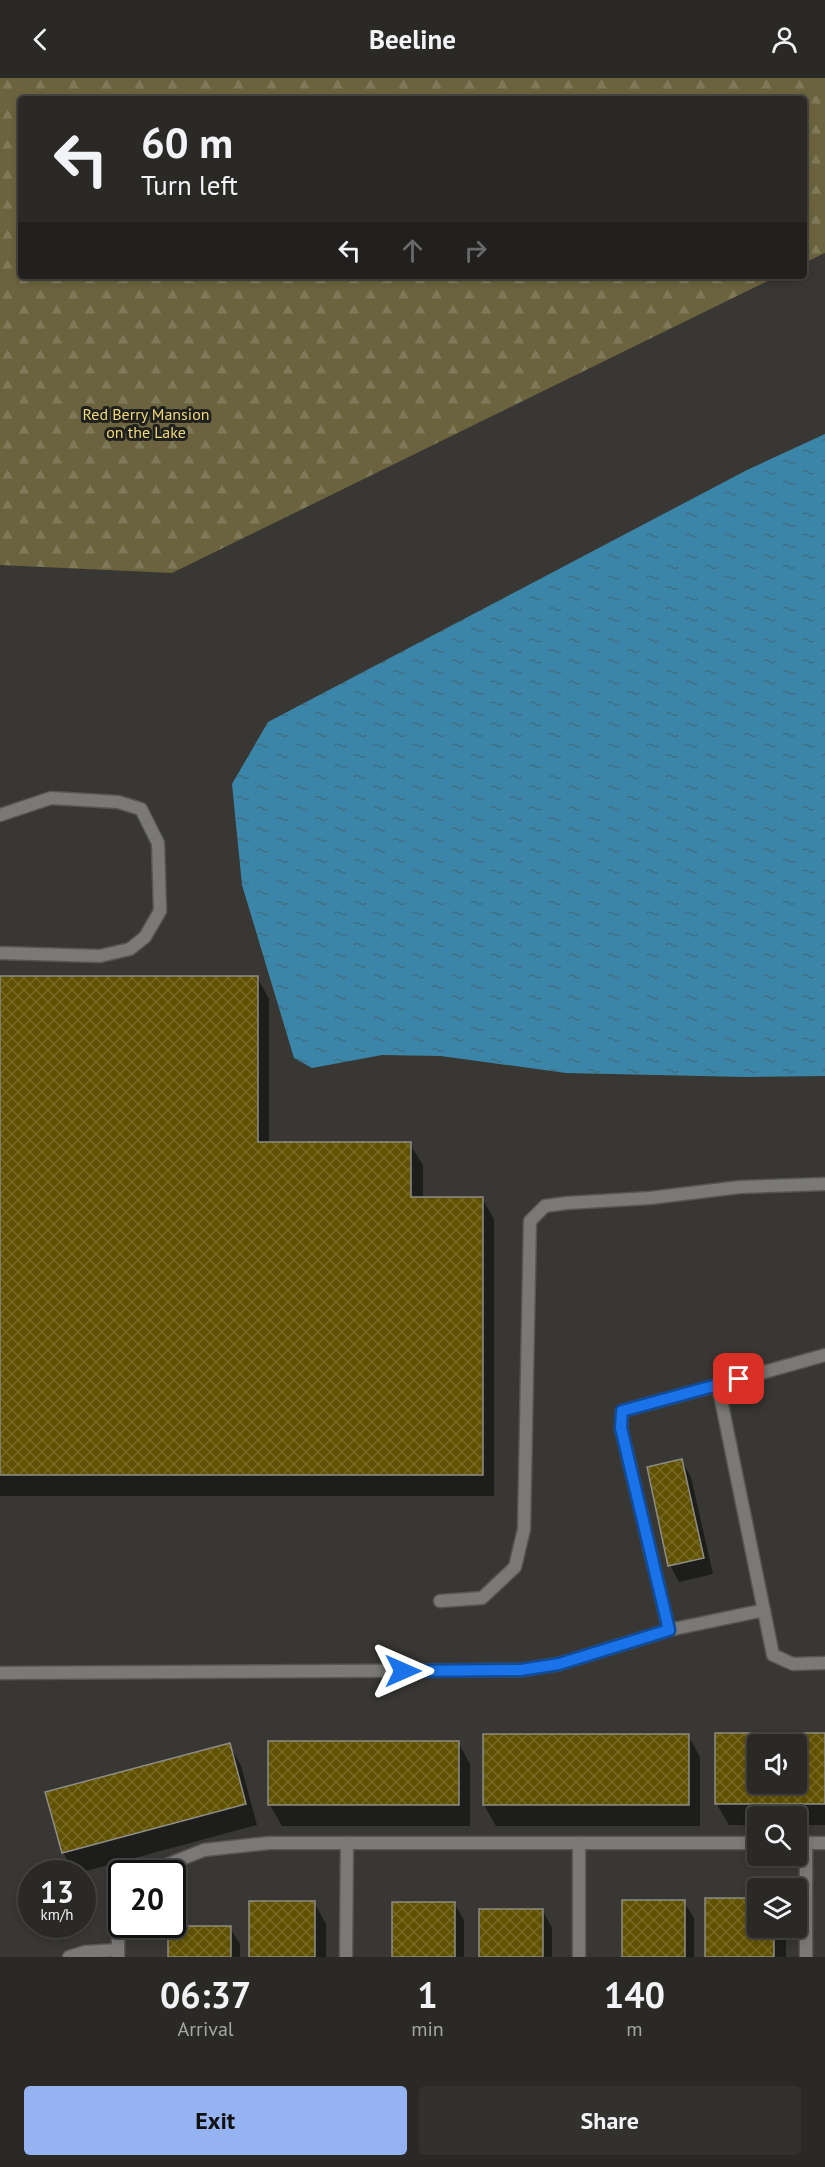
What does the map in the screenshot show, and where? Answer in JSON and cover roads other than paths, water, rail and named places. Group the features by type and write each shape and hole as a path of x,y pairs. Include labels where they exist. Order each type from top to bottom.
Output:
{"lane":[{"path":"0,815 51,798 118,802 141,809 158,843 160,911 145,937 130,949 100,956 0,953"},
{"path":"440,1601 482,1599 515,1567 524,1529 530,1221 545,1206 567,1203 650,1198 740,1187 825,1184"},
{"path":"669,1630 621,1428 622,1411 825,1355"},
{"path":"718,1385 773,1655 793,1664 825,1663"},
{"path":"0,1673 521,1670 559,1664 669,1630 764,1610"},
{"path":"179,1860 204,1850 269,1843 747,1843"},
{"path":"346,1957 347,1843"},
{"path":"579,1843 579,1957"},
{"path":"807,1843 825,1843"},
{"path":"802,1866 806,1957"},
{"path":"69,1957 85,1952 118,1953"}],"water":[{"path":"825,434 825,1076 747,1077 566,1073 441,1056 382,1055 312,1068 294,1058 242,885 232,784 268,722 747,470"}],"park label":[{"name":"Red Berry Mansion on the Lake","path":"146,423"}]}
